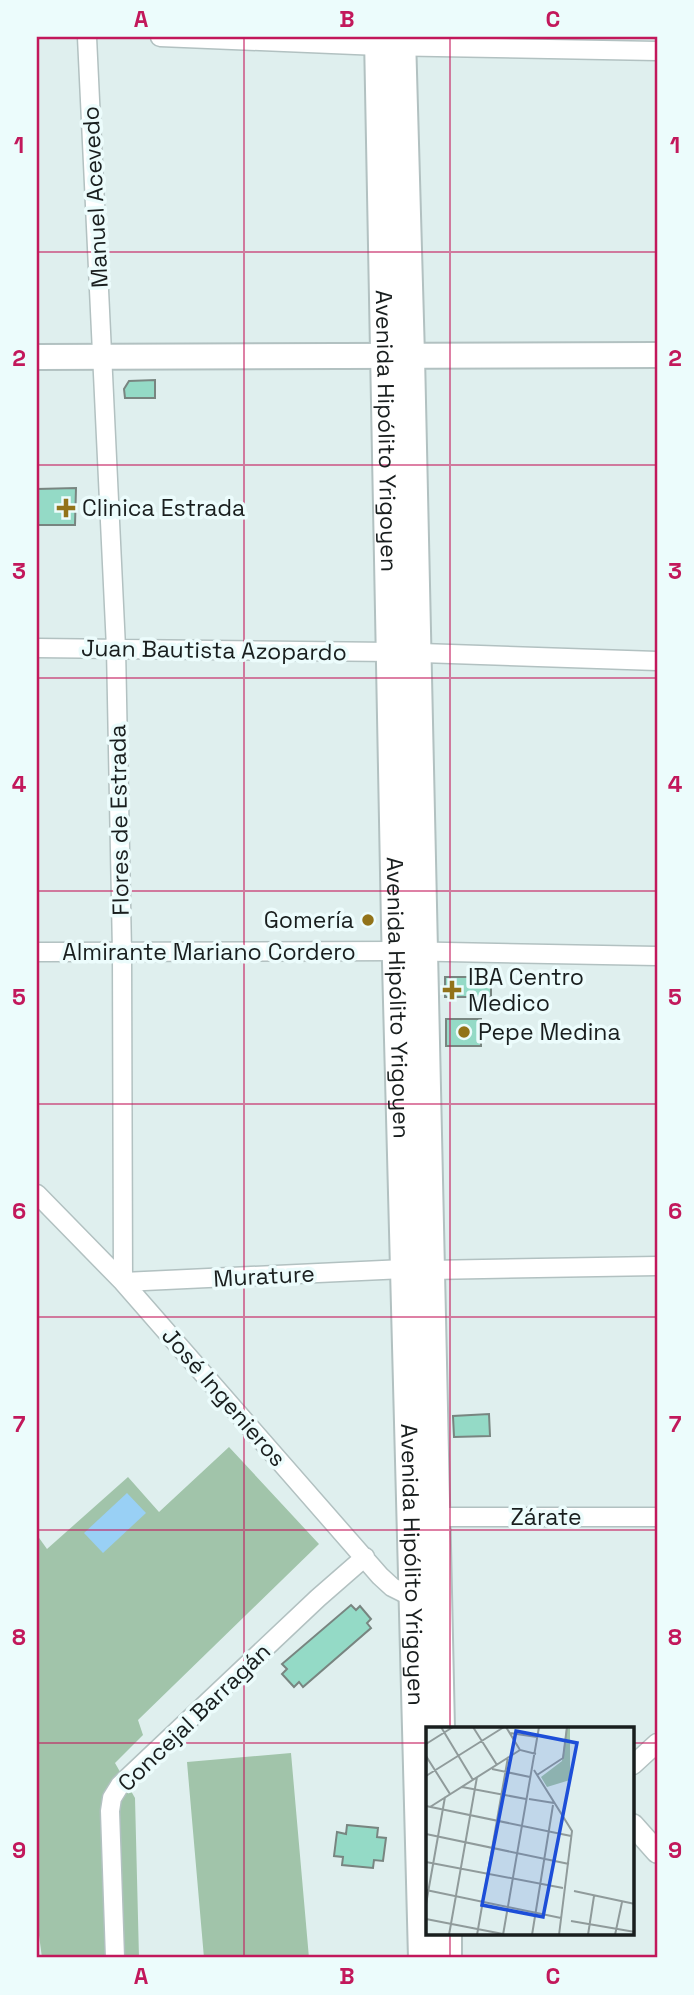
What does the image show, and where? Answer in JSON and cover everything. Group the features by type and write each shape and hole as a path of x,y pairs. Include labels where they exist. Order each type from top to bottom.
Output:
{"main road":[{"name":"Avenida Hipólito Yrigoyen","path":"390,41 416,1270 412,1597 423,1785 423,1958"},
{"path":"37,358 657,355"},
{"name":"Avenida Hipólito Yrigoyen","path":"416,1270 434,1517 440,1727"},
{"path":"447,1936 447,1958"}],"street":[{"name":"Manuel Acevedo","path":"87,37 103,357"},
{"path":"160,37 390,41 657,51"},
{"path":"37,349 75,357"},
{"path":"37,368 75,357"},
{"name":"Flores de Estrada","path":"103,357 116,648 122,952 124,1282"},
{"name":"Juan Bautista Azopardo","path":"37,648 404,652 657,661"},
{"name":"Almirante Mariano Cordero","path":"37,952 410,952 657,956"},
{"name":"José Ingenieros","path":"37,1194 124,1282 380,1576 392,1587 412,1597"},
{"name":"Murature","path":"124,1282 416,1270 657,1266"},
{"name":"Zárate","path":"434,1517 657,1517"},
{"name":"Concejal Barragán","path":"115,1958 110,1811 112,1798 120,1785 308,1607 365,1557"},
{"path":"634,1764 657,1743"},
{"path":"634,1826 657,1852"}],"green space":[{"path":"229,1447 319,1544 138,1720 143,1735 115,1763 135,1798 139,1958 42,1958 37,1920 37,1535 47,1549 128,1477 159,1512"},
{"path":"291,1753 309,1958 204,1958 187,1762"}],"water":[{"path":"127,1493 146,1513 103,1553 84,1533"}],"building":[{"path":"155,380 155,398 125,398 124,389 129,381"},
{"path":"76,488 75,525 37,525 37,489"},
{"path":"445,977 491,977 491,997 445,997"},
{"name":"Pepe Medina","path":"446,1019 481,1019 481,1046 446,1046"},
{"path":"489,1414 490,1436 454,1437 453,1416"},
{"path":"351,1605 356,1610 360,1606 371,1619 367,1623 371,1628 303,1687 299,1682 294,1687 282,1674 287,1669 282,1664"},
{"path":"347,1825 378,1828 377,1837 386,1838 383,1861 374,1860 373,1868 342,1865 343,1857 334,1856 337,1832 346,1834"}],"place":[{"name":"Clinica Estrada","path":"66,508"},
{"name":"Gomería","path":"368,920"},
{"name":"IBA Centro Medico","path":"452,990"},
{"name":"Pepe Medina","path":"464,1032"}]}
